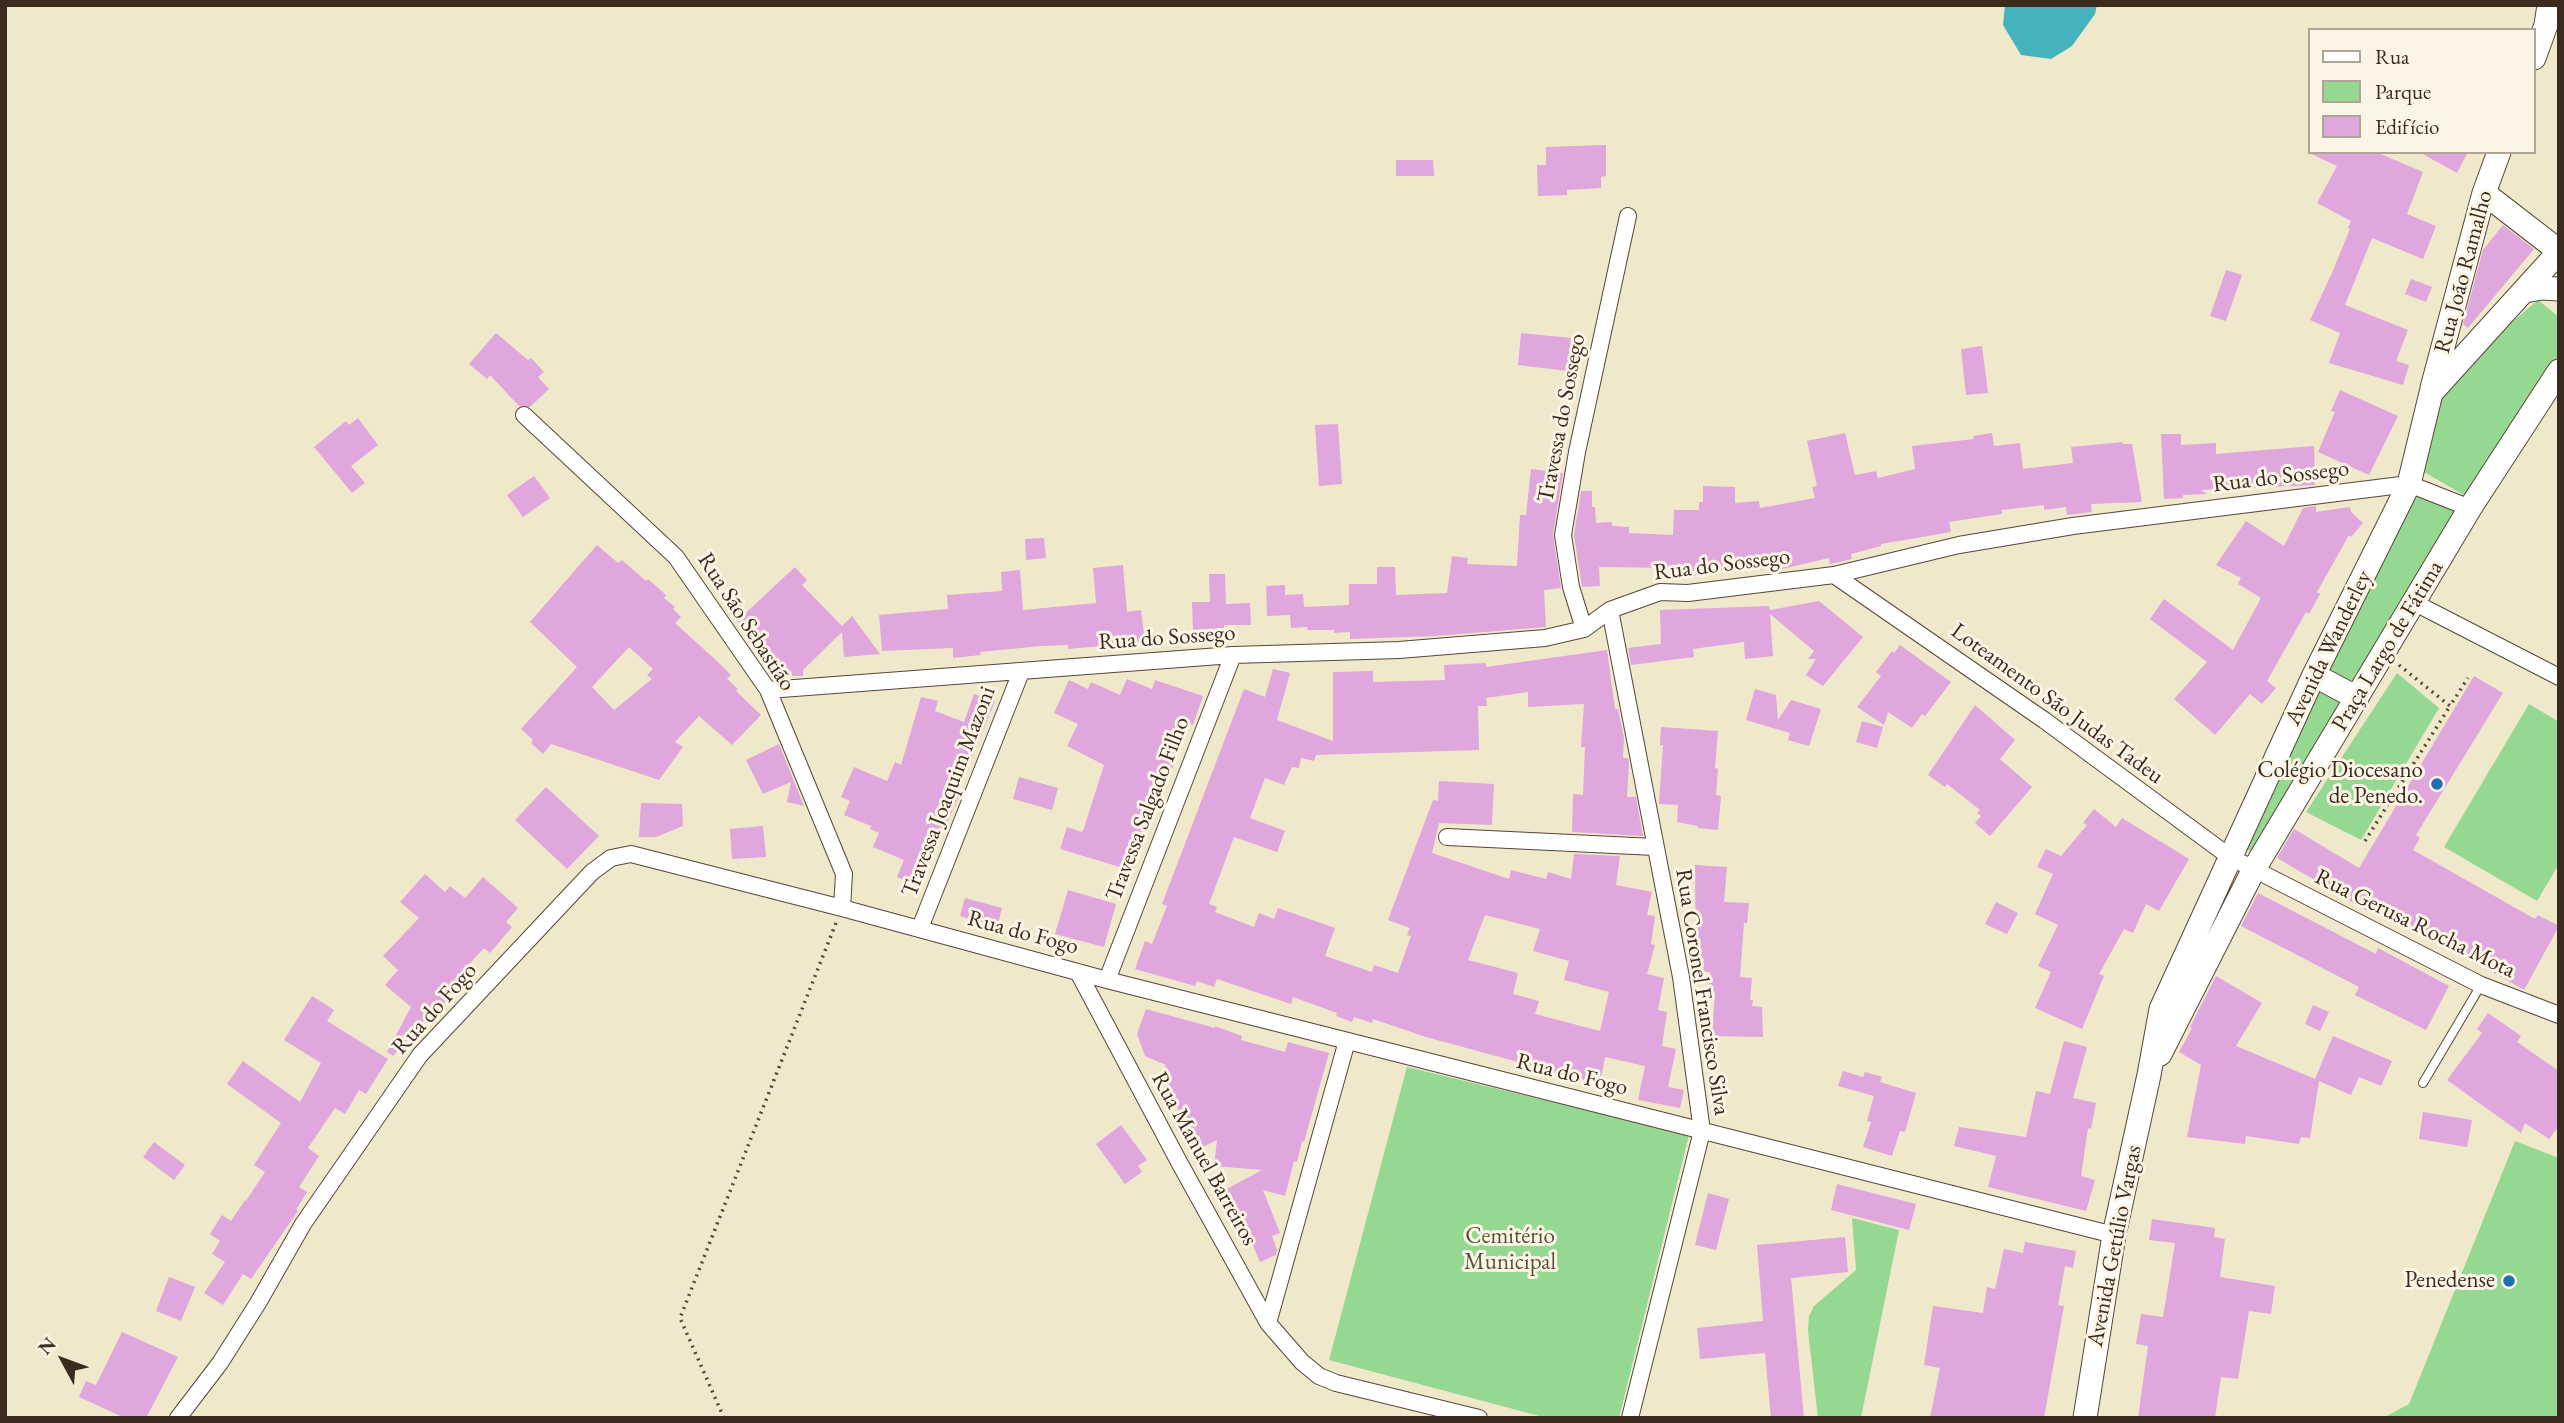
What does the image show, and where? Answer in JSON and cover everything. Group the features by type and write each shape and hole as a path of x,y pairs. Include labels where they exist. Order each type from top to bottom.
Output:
{"main road":[{"path":"2536,52 2546,25 2549,5"},
{"name":"Rua João Ramalho","path":"2431,393 2484,194 2498,154"},
{"path":"2484,194 2559,252"},
{"name":"Avenida Wanderley","path":"2149,1075 2161,1009 2314,675 2409,484 2431,393 2559,252"},
{"path":"2525,291 2559,289"},
{"name":"Praça Largo de Fátima","path":"2149,1075 2254,869 2470,508 2559,371"},
{"path":"2314,675 2357,698"},
{"name":"Avenida Getúlio Vargas","path":"2085,1418 2114,1235 2149,1075"}],"street":[{"name":"Travessa do Sossego","path":"1584,629 1572,587 1563,535 1577,452 1628,216"},
{"name":"Rua São Sebastião","path":"524,415 676,557 768,690 844,874 842,908"},
{"name":"Rua do Sossego","path":"768,690 1233,655 1399,650 1545,638 1584,629 1610,610 1660,592 1688,593 1834,575 1958,545 2073,526 2409,484 2470,508"},
{"name":"Loteamento São Judas Tadeu","path":"1834,575 2044,720 2230,857 2254,869"},
{"path":"2414,603 2559,677"},
{"name":"Rua Coronel Francisco Silva","path":"1610,610 1681,977 1702,1131 1630,1418"},
{"name":"Travessa Salgado Filho","path":"1107,980 1233,655"},
{"name":"Travessa Joaquim Mazoni","path":"920,928 1021,672"},
{"path":"1447,837 1655,847"},
{"name":"Rua do Fogo","path":"178,1418 220,1363 303,1224 420,1055 601,865 611,858 631,854 920,928 1107,980 2114,1235"},
{"name":"Rua Gerusa Rocha Mota","path":"2254,869 2481,985 2559,1016"},
{"name":"Rua Manuel Barreiros","path":"1078,972 1268,1323 1302,1362 1320,1376 1336,1383 1479,1418"},
{"path":"1268,1323 1348,1041"}],"lane":[{"path":"2423,1083 2481,985"}],"path":[{"path":"2383,653 2451,706"},
{"path":"2365,841 2468,678"},
{"path":"724,1418 680,1318 842,908"}],"green space":[{"path":"2538,300 2559,317 2559,354 2471,499 2422,471 2444,389 2465,362"},
{"path":"2416,491 2462,508 2359,682 2324,675"},
{"path":"2397,673 2439,708 2361,840 2306,812"},
{"path":"2316,687 2344,704 2254,851 2245,850"},
{"path":"2529,704 2559,722 2559,864 2537,901 2444,847"},
{"name":"Cemitério Municipal","path":"1407,1067 1689,1135 1619,1418 1547,1418 1329,1360"},
{"name":"Penedense","path":"2515,1141 2559,1158 2559,1418 2383,1418 2409,1404"},
{"path":"1852,1218 1899,1230 1861,1418 1818,1418 1808,1331 1809,1316 1814,1306 1856,1270"}],"water":[{"path":"2005,5 2097,5 2095,14 2072,46 2051,59 2021,55 2003,25"}],"building":[{"path":"1606,145 1606,176 1601,177 1601,188 1567,190 1567,195 1538,196 1537,165 1546,165 1546,147"},
{"path":"2311,154 2381,154 2423,172 2407,214 2436,226 2423,259 2372,238 2345,305 2408,330 2396,361 2409,365 2403,385 2329,363 2340,333 2310,320 2350,229 2348,228 2351,221 2317,203 2337,166"},
{"path":"2423,154 2467,154 2457,173"},
{"path":"1396,160 1433,160 1434,176 1396,176"},
{"path":"2503,225 2534,249 2468,328 2463,324 2483,250"},
{"path":"2226,270 2242,275 2226,321 2210,316"},
{"path":"2411,279 2432,287 2426,302 2405,294"},
{"path":"496,333 528,360 531,358 544,372 538,377 549,389 530,407 519,406 490,375 487,379 469,364"},
{"path":"1521,333 1571,338 1568,371 1518,365"},
{"path":"1982,346 1988,393 1966,395 1961,349"},
{"path":"2340,390 2398,416 2369,475 2318,452 2335,412 2331,411"},
{"path":"358,418 378,445 351,466 365,483 352,493 314,447 346,421 349,425"},
{"path":"1338,424 1342,484 1319,486 1315,425"},
{"path":"1845,433 1855,475 1876,471 1878,478 1915,469 1912,446 1974,439 1973,436 1992,433 1994,446 2020,443 2023,469 2073,463 2071,447 2123,442 2132,444 2142,502 2091,504 2092,512 2067,515 2066,507 2044,510 2044,505 2002,510 2002,514 1949,522 1951,532 1881,544 1851,554 1852,559 1830,564 1829,558 1769,572 1768,569 1711,571 1711,574 1678,577 1678,568 1599,567 1600,586 1582,587 1574,535 1581,491 1592,491 1596,523 1612,522 1612,526 1629,527 1629,533 1673,535 1674,510 1699,510 1699,502 1703,502 1703,486 1735,487 1735,503 1759,501 1760,508 1815,498 1812,487 1817,486 1807,441"},
{"path":"2161,434 2181,434 2181,445 2216,443 2216,454 2314,446 2315,485 2201,490 2207,494 2164,499"},
{"path":"1531,469 1563,473 1553,534 1561,588 1544,590 1546,627 1436,636 1350,639 1350,632 1291,628 1290,615 1267,616 1266,586 1285,585 1285,595 1303,594 1304,607 1349,605 1349,584 1377,584 1377,567 1395,567 1396,595 1447,593 1452,556 1468,558 1467,564 1517,566 1520,515 1526,515"},
{"path":"534,476 550,498 523,517 507,495"},
{"path":"2316,506 2316,512 2350,507 2351,512 2363,523 2351,537 2349,535 2317,592 2320,594 2309,614 2306,612 2267,681 2276,688 2262,704 2250,694 2215,735 2174,699 2207,662 2150,619 2164,599 2233,650 2261,598 2238,584 2241,578 2216,565 2246,521 2284,546 2303,508"},
{"path":"1044,538 1046,558 1026,560 1025,539"},
{"path":"597,545 618,563 622,560 666,595 664,598 675,607 673,609 681,617 675,623 731,675 727,679 738,689 736,691 761,715 732,745 699,716 675,742 683,747 659,780 551,744 543,754 521,729 577,667 530,622","holes":["629,647 653,669 647,675 652,679 614,710 592,687"]},
{"path":"1123,565 1127,612 1141,610 1145,642 1068,649 1068,645 1041,646 980,652 981,655 953,658 953,648 882,651 879,615 948,609 947,595 1002,591 1001,572 1020,570 1023,610 1096,603 1093,568"},
{"path":"795,567 807,580 802,585 842,626 852,616 880,654 844,657 842,632 803,670 803,676 791,676 769,654 737,621"},
{"path":"1209,574 1225,574 1226,604 1250,603 1251,625 1224,625 1224,628 1193,630 1192,602 1210,602"},
{"path":"1819,601 1863,637 1823,686 1806,675 1816,659 1808,659 1814,651 1770,614 1773,656 1745,659 1744,642 1693,649 1694,657 1631,665 1628,648 1661,644 1660,610 1769,606 1770,610"},
{"path":"1900,645 1951,682 1925,716 1922,714 1912,728 1888,712 1884,725 1857,707 1881,676 1876,672"},
{"path":"1607,650 1615,709 1618,709 1624,738 1623,758 1628,758 1629,763 1627,797 1636,797 1643,836 1572,832 1573,794 1583,795 1585,747 1581,747 1584,704 1528,707 1528,692 1486,698 1487,706 1478,706 1479,750 1316,755 1314,761 1301,758 1299,768 1292,767 1284,785 1265,778 1250,818 1285,831 1277,852 1234,837 1209,904 1217,907 1215,912 1254,927 1259,913 1274,919 1278,908 1335,928 1325,956 1372,972 1374,965 1398,973 1411,936 1407,935 1410,928 1388,920 1433,800 1438,801 1439,781 1494,784 1492,825 1439,823 1432,853 1509,879 1511,870 1546,879 1548,872 1571,879 1574,854 1620,856 1616,885 1652,892 1647,915 1655,916 1651,944 1655,945 1647,974 1664,978 1658,1010 1667,1012 1662,1046 1676,1049 1668,1087 1684,1090 1680,1108 1638,1100 1645,1066 1605,1057 1600,1083 1588,1081 1426,1037 1373,1019 1372,1023 1354,1017 1352,1022 1336,1016 1337,1013 1293,997 1291,1004 1217,979 1214,987 1197,981 1195,986 1135,969 1145,941 1152,944 1167,906 1162,904 1244,689 1265,697 1273,669 1290,673 1277,720 1333,741 1333,672 1373,671 1373,682 1445,680 1444,665 1486,663 1486,667","holes":["1485,915 1540,929 1533,951 1569,961 1564,980 1609,992 1600,1031 1535,1014 1539,1001 1513,994 1518,973 1468,960"]},
{"path":"2474,676 2503,693 2416,835 2420,838 2413,850 2535,919 2538,915 2559,926 2524,990 2374,904 2369,912 2277,858 2294,829 2359,868"},
{"path":"1127,679 1152,689 1155,680 1203,696 1193,725 1183,722 1169,778 1166,777 1156,810 1152,808 1133,871 1060,849 1067,827 1082,832 1104,765 1067,746 1078,724 1054,713 1069,680 1088,689 1091,682 1120,695"},
{"path":"1755,689 1776,695 1778,720 1791,700 1821,709 1809,746 1788,740 1790,733 1746,720"},
{"path":"974,694 995,701 939,842 932,839 913,883 897,877 904,860 873,847 879,833 870,829 871,826 844,815 850,801 841,797 854,767 887,781 895,762 901,765 921,697 938,701 935,711 964,722"},
{"path":"1975,705 2015,740 2000,759 2032,787 1990,836 1975,823 1981,816 1977,813 1980,810 1947,784 1945,787 1928,775"},
{"path":"1862,721 1883,727 1877,748 1856,742"},
{"path":"1661,727 1718,731 1716,795 1721,796 1718,830 1677,822 1678,805 1659,804 1663,745 1660,745"},
{"path":"779,744 804,806 787,802 791,782 763,794 746,760"},
{"path":"1019,777 1058,788 1052,810 1013,799"},
{"path":"546,787 599,836 567,869 515,820"},
{"path":"641,803 682,804 683,826 656,837 639,837"},
{"path":"2094,809 2116,827 2122,818 2189,859 2159,911 2146,904 2133,933 2124,929 2099,974 2104,976 2082,1029 2035,1008 2051,972 2038,966 2058,925 2035,914 2053,874 2037,867 2046,849 2061,856 2087,825 2083,823"},
{"path":"763,826 766,857 732,859 730,829"},
{"path":"1695,865 1727,867 1724,902 1749,903 1747,923 1744,923 1740,977 1752,978 1750,1000 1753,1000 1752,1006 1762,1007 1763,1037 1712,1036 1715,992 1708,991 1710,972 1703,972 1704,963 1696,963"},
{"path":"425,874 445,892 450,886 465,898 483,877 518,908 506,922 512,927 490,953 484,948 446,989 452,994 441,1007 438,1004 393,1056 387,1052 411,1007 385,985 398,970 383,956 419,918 400,902"},
{"path":"1068,890 1116,904 1104,947 1055,934"},
{"path":"2258,893 2376,954 2378,948 2449,986 2426,1030 2355,995 2359,987 2241,926"},
{"path":"965,898 1002,908 997,927 960,916"},
{"path":"1996,902 2018,913 2007,934 1985,924"},
{"path":"2216,976 2262,1003 2236,1046 2315,1079 2333,1036 2392,1061 2381,1086 2359,1077 2351,1095 2319,1081 2310,1138 2301,1137 2299,1144 2246,1136 2245,1144 2187,1137 2201,1065 2179,1052"},
{"path":"312,996 334,1010 327,1021 388,1059 366,1094 359,1090 345,1114 335,1108 308,1148 319,1156 299,1187 307,1192 296,1210 298,1211 251,1279 243,1274 223,1305 204,1293 225,1262 212,1254 220,1241 210,1234 222,1215 231,1221 265,1172 254,1165 281,1123 227,1084 243,1061 300,1102 321,1063 284,1040"},
{"path":"2313,1005 2329,1012 2320,1031 2305,1024"},
{"path":"1146,1009 1215,1026 1242,1036 1241,1040 1285,1052 1288,1042 1329,1053 1304,1142 1302,1141 1297,1162 1294,1161 1285,1196 1263,1190 1280,1233 1272,1236 1276,1255 1260,1262 1239,1213 1233,1216 1221,1192 1262,1170 1214,1166 1217,1140 1195,1151 1184,1127 1187,1126 1161,1078 1166,1065 1145,1056 1137,1034"},
{"path":"2488,1013 2521,1036 2517,1042 2559,1071 2559,1126 2549,1139 2525,1123 2521,1133 2447,1080 2482,1033 2477,1029"},
{"path":"2064,1041 2087,1047 2073,1098 2096,1103 2091,1129 2088,1128 2081,1176 2095,1180 2086,1211 1988,1187 1996,1156 1954,1146 1959,1127 2026,1137 2036,1091 2050,1094"},
{"path":"1843,1071 1863,1077 1865,1072 1882,1077 1880,1082 1916,1093 1905,1132 1900,1131 1892,1156 1863,1147 1871,1122 1867,1121 1874,1096 1838,1086"},
{"path":"2423,1112 2472,1120 2467,1147 2419,1139"},
{"path":"1121,1125 1147,1160 1138,1166 1142,1172 1125,1184 1096,1144"},
{"path":"154,1142 185,1165 174,1180 143,1157"},
{"path":"1837,1184 1916,1204 1909,1230 1831,1210"},
{"path":"1708,1193 1729,1199 1716,1250 1695,1245"},
{"path":"2152,1219 2215,1228 2214,1237 2225,1239 2220,1277 2275,1286 2271,1314 2249,1311 2238,1379 2221,1377 2215,1418 2138,1418 2148,1346 2136,1344 2141,1314 2163,1317 2175,1243 2149,1240"},
{"path":"1845,1237 1848,1272 1791,1278 1804,1418 1771,1418 1765,1353 1700,1359 1697,1328 1763,1321 1757,1245"},
{"path":"2025,1242 2076,1251 2073,1268 2065,1266 2058,1305 2064,1306 2044,1418 1930,1418 1940,1368 1924,1365 1933,1306 1983,1313 1987,1287 1995,1289 2004,1249 2023,1253"},
{"path":"169,1277 195,1287 181,1321 156,1311"},
{"path":"122,1332 178,1357 146,1418 125,1418 79,1397 86,1381 96,1385"}],"place":[{"name":"Colégio Diocesano de Penedo.","path":"2437,784"},
{"name":"Penedense","path":"2509,1281"}]}
